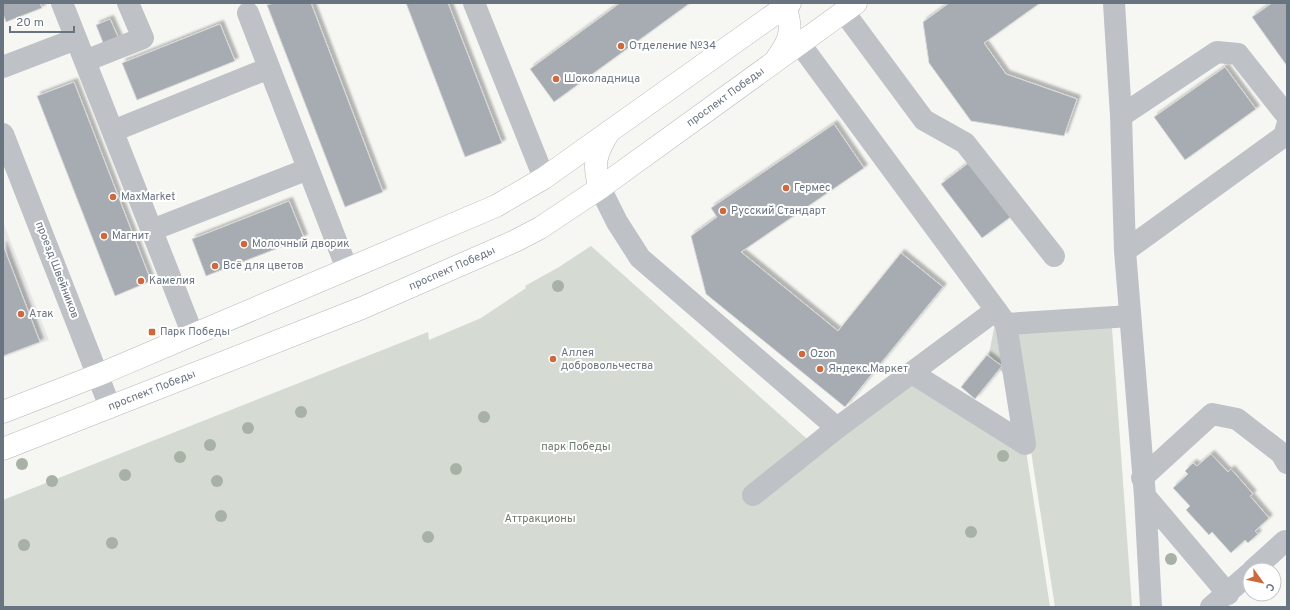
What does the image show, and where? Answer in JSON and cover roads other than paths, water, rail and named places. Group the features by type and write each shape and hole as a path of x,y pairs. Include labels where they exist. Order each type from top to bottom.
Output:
{"main road":[{"path":"3,412 98,375 496,206 544,178 786,4 790,19 790,33 785,47 774,63"},
{"name":"проспект Победы","path":"3,450 362,308 508,244 540,228 600,188 850,7"},
{"path":"600,188 595,176 596,160 600,146 611,130"}],"street":[{"path":"62,3 193,335"},
{"path":"85,61 143,38 128,3"},
{"path":"474,3 544,178"},
{"path":"1114,3 1122,116 1125,251 1144,487 1151,607"},
{"path":"850,7 924,120 966,143 1054,256"},
{"path":"248,13 347,269"},
{"path":"3,68 76,39"},
{"path":"800,44 1001,317 1025,444 912,373"},
{"path":"1122,116 1217,52 1238,54 1287,116"},
{"path":"113,131 269,68"},
{"path":"1125,251 1284,136 1287,126"},
{"name":"проезд Швейников","path":"3,134 110,407"},
{"path":"152,230 308,169"},
{"path":"600,188 617,222 640,258 837,428"},
{"path":"753,495 837,428 912,373 1001,317 1130,316"},
{"path":"1144,487 1212,414 1237,419 1281,452 1287,463"},
{"path":"1144,487 1220,600 1242,580"},
{"path":"1262,562 1286,539"}],"place":[{"name":"Отделение №34","path":"621,46"},
{"name":"Шоколадница","path":"556,79"},
{"name":"Гермес","path":"786,188"},
{"name":"MaxMarket","path":"113,197"},
{"name":"Русский Стандарт","path":"723,211"},
{"name":"Магнит","path":"104,236"},
{"name":"Молочный дворик","path":"244,244"},
{"name":"Всё для цветов","path":"215,266"},
{"name":"Камелия","path":"141,281"},
{"name":"Атак","path":"21,314"},
{"name":"Парк Победы","path":"152,332"},
{"name":"Ozon","path":"802,354"},
{"name":"Аллея добровольчества","path":"553,359"},
{"name":"Яндекс.Маркет","path":"820,369"}],"park label":[{"name":"парк Победы","path":"576,447"},
{"name":"Аттракционы","path":"540,519"}]}
